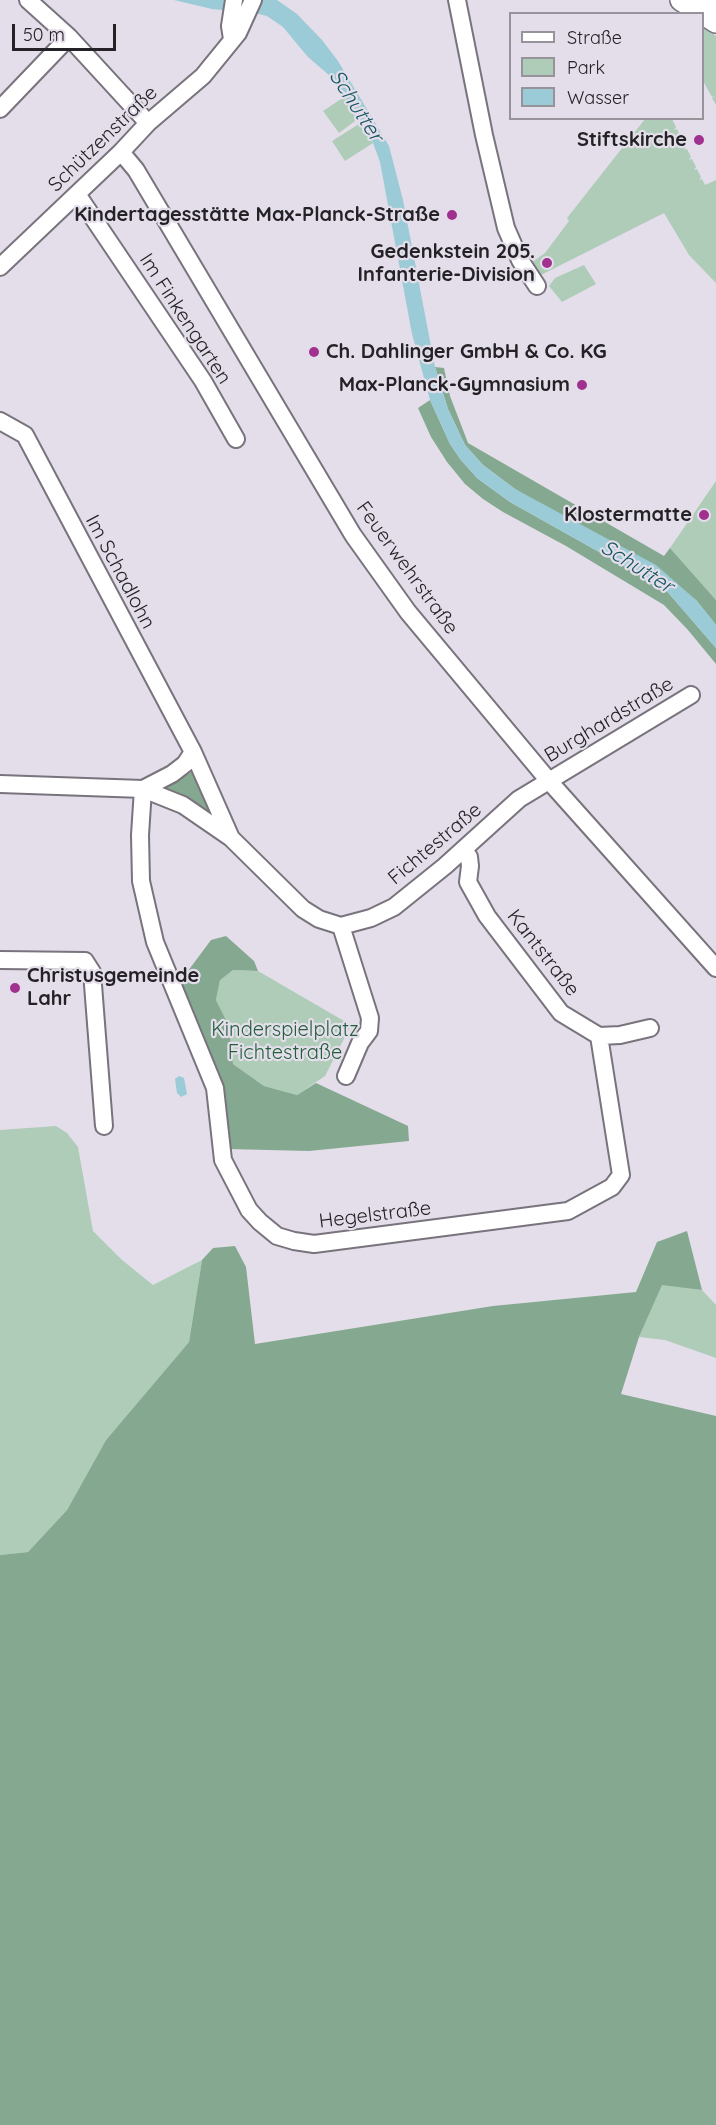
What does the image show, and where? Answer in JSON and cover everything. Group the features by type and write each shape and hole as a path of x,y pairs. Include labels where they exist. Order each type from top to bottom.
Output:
{"main road":[{"path":"681,0 700,12"},
{"path":"710,0 716,4"}],"street":[{"path":"28,0 69,38 148,123"},
{"name":"Schützenstraße","path":"0,267 121,152 148,123 203,76 238,33 253,0"},
{"path":"457,0 484,135 506,228 520,260 537,286"},
{"path":"231,3 232,39"},
{"path":"0,109 69,38"},
{"name":"Feuerwehrstraße","path":"121,152 136,170 353,535 408,612 549,781 715,965"},
{"name":"Im Finkengarten","path":"77,194 203,381 236,439"},
{"name":"Im Schadlohn","path":"0,421 25,435 193,752"},
{"name":"Burghardstraße","path":"549,781 692,695"},
{"path":"143,789 172,774 185,764 193,752"},
{"path":"193,752 231,838"},
{"name":"Fichtestraße","path":"341,926 371,918 394,906 445,866 519,799 549,781"},
{"path":"0,784 143,789 183,805 231,838 303,909 319,919 341,926 370,1018 369,1031 360,1043 346,1076"},
{"name":"Hegelstraße","path":"143,789 140,835 141,881 150,922 168,975 215,1088 223,1160 249,1210 277,1236 314,1244 568,1211 612,1187 621,1175 599,1036"},
{"name":"Kantstraße","path":"464,849 469,856 468,882"},
{"name":"Kantstraße","path":"445,866 451,874 468,882 487,916 561,1013 599,1036"},
{"path":"0,960 85,961 92,972 104,1126"},
{"path":"599,1036 620,1035 650,1028"}],"green space":[{"path":"704,28 716,36 716,105 712,98 715,96 712,97 704,83"},
{"path":"344,97 359,118 339,133 323,111"},
{"path":"644,120 672,120 676,127 674,130 677,129 681,138 679,139 686,147 684,150 687,149 691,157 689,160 692,159 696,167 694,170 697,169 701,177 699,180 702,179 705,185 716,180 716,283 689,255 664,213 539,276 531,263 545,253 569,221 567,218"},
{"path":"362,122 373,143 345,161 332,141"},
{"path":"584,265 596,284 562,302 549,286 555,278"},
{"path":"435,367 444,368 450,396 468,443 664,556 670,548 716,600 716,625 696,600 515,489 483,465 465,445 448,409"},
{"path":"430,400 450,444 477,478 510,502 665,589 716,648 716,664 664,605 566,546 503,512 465,484 431,437 418,408"},
{"name":"Klostermatte","path":"716,481 716,600 670,548"},
{"path":"194,771 209,807 206,811 164,787"},
{"path":"226,936 254,961 258,971 233,970 220,980 216,1000 229,1026 233,1064 264,1086 297,1095 316,1083 408,1126 409,1141 309,1151 228,1149 179,983 211,940"},
{"name":"Kinderspielplatz Fichtestraße","path":"233,970 258,971 351,1025 325,1076 297,1095 264,1086 233,1064 229,1026 216,1000 220,979"},
{"path":"56,1126 67,1133 78,1147 93,1231 122,1260 153,1285 202,1260 189,1342 106,1440 67,1510 28,1552 0,1555 0,1130"},
{"path":"687,1231 702,1290 662,1285 639,1337 621,1394 716,1416 716,2125 0,2125 0,1555 28,1552 67,1510 106,1440 189,1342 202,1260 213,1248 235,1246 246,1267 255,1344 493,1306 636,1292 657,1242"},
{"path":"662,1284 702,1290 716,1305 716,1358 665,1340 639,1337"}],"water":[{"name":"Schutter","path":"174,0 277,0 297,14 322,40 338,61 389,146 403,200 435,367 448,409 465,445 483,465 515,489 656,565 696,600 716,625 716,648 665,589 510,502 477,478 461,460 450,444 430,400 412,334 380,162 362,122 330,76 308,57 283,27 267,16 212,9"},
{"path":"179,1076 184,1078 187,1094 181,1097 177,1093 175,1079"}],"place":[{"name":"Stiftskirche","path":"699,140"},
{"name":"Kindertagesstätte Max-Planck-Straße","path":"452,215"},
{"name":"Gedenkstein 205. Infanterie-Division","path":"547,263"},
{"name":"Ch. Dahlinger GmbH & Co. KG","path":"314,352"},
{"name":"Max-Planck-Gymnasium","path":"582,385"},
{"name":"Klostermatte","path":"704,515"},
{"name":"Christusgemeinde Lahr","path":"15,988"}]}
